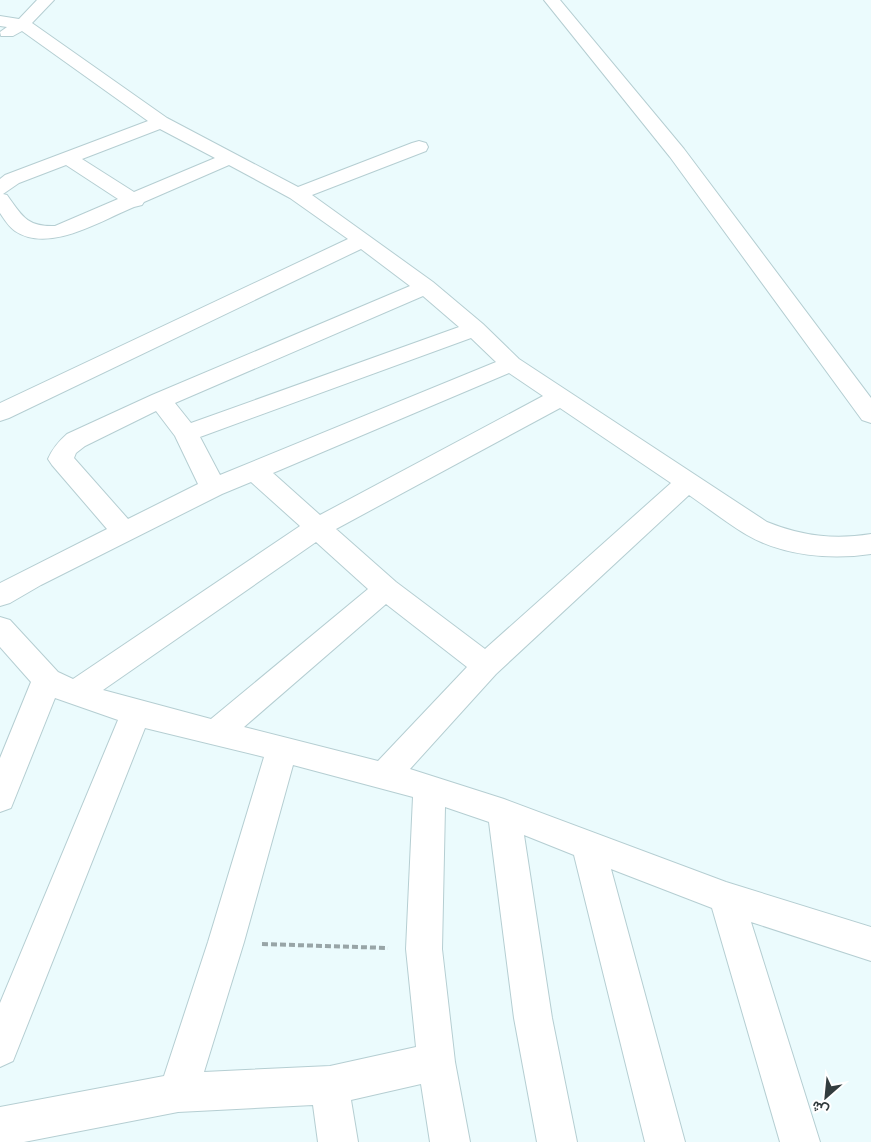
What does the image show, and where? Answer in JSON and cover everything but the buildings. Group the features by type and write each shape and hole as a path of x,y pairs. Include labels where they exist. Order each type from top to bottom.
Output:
{"street":[{"path":"0,37 23,24 46,0"},
{"path":"552,0 678,153 871,415"},
{"path":"0,21 23,24 161,122 296,194 364,240 426,287 511,364 559,398 758,529 786,541 832,549 871,544"},
{"path":"0,189 12,179 161,122"},
{"path":"296,194 419,147"},
{"path":"68,158 134,201"},
{"path":"0,199 21,227 36,232 67,229 230,158"},
{"path":"0,413 364,240"},
{"path":"125,532 61,459 65,449 76,440 160,400 426,287"},
{"path":"186,433 475,330"},
{"path":"0,596 213,488 511,364"},
{"path":"75,694 317,528 559,398"},
{"path":"160,400 186,433 213,488"},
{"path":"255,471 386,589 486,666"},
{"path":"384,776 486,666 688,482"},
{"path":"217,732 386,589"},
{"path":"0,628 48,680 75,694 136,713 282,748 429,788 588,844 726,898 871,944"},
{"path":"0,798 7,763 48,680"},
{"path":"0,1048 136,713"},
{"path":"178,1094 226,942 282,748"},
{"path":"429,788 424,949 436,1062 450,1142"},
{"path":"504,813 533,1018 557,1142"},
{"path":"588,844 665,1142"},
{"path":"726,898 800,1142"},
{"path":"0,1127 178,1094 330,1084 436,1062"},
{"path":"330,1084 338,1142"}],"path":[{"path":"226,942 424,949"}]}
